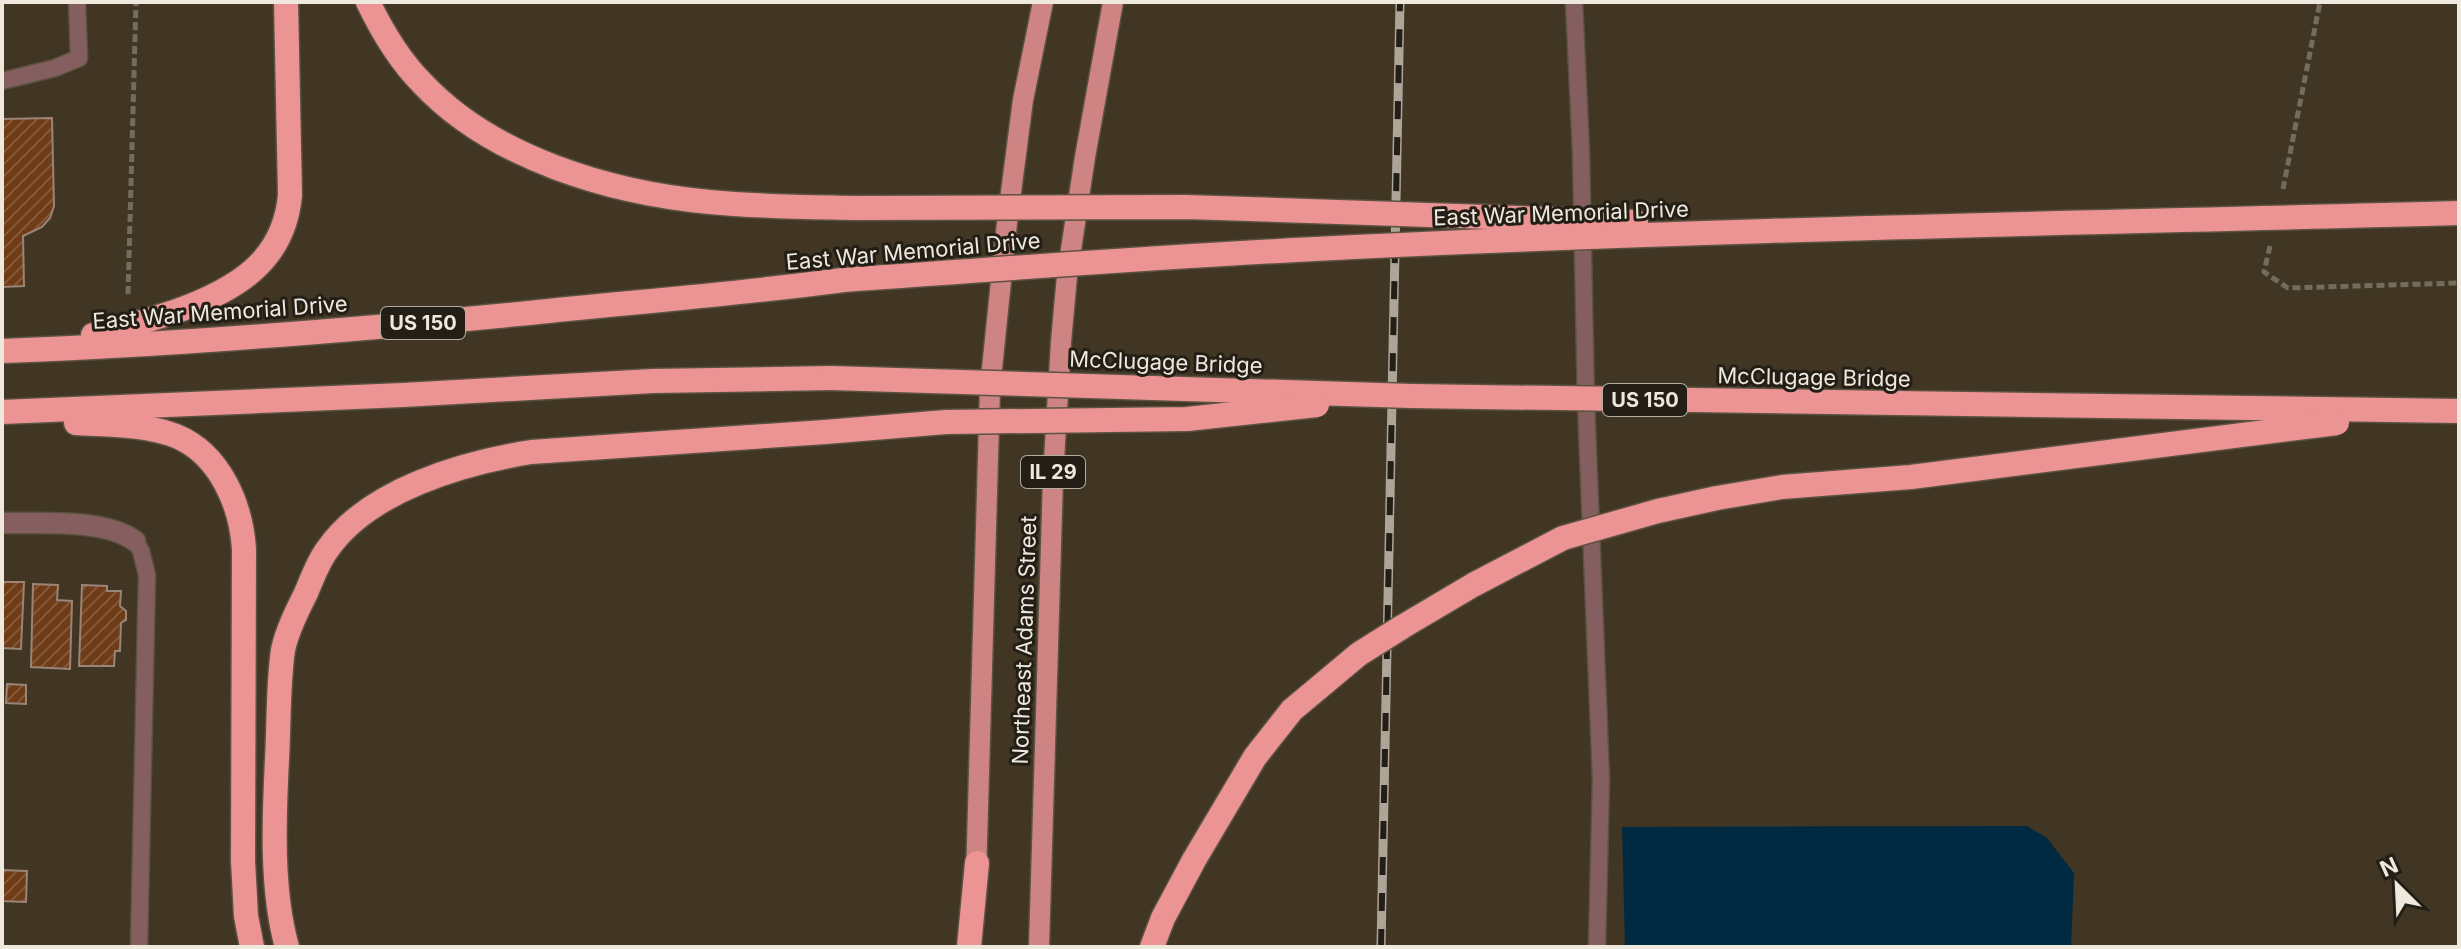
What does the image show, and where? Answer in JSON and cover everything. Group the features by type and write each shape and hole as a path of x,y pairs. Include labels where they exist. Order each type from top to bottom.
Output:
{"highway":[{"path":"2,349 76,339 137,324 214,296 249,275 268,256 283,225 290,195 286,2"},
{"path":"368,2 382,31 413,72 450,110 513,149 546,164 596,181 657,195 713,203 857,208 1186,207 1831,229"},
{"name":"US 150","path":"1831,229 2459,213"},
{"name":"East War Memorial Drive","path":"2,349 216,339 458,320 843,280 1122,260 1342,247 1831,229"},
{"name":"McClugage Bridge","path":"2,412 653,381 831,378 1411,396 2459,411"},
{"path":"287,947 281,923 276,847 276,770 283,649 326,550 367,511 420,482 489,459 531,452 946,422 1187,419 1411,396"},
{"path":"1152,947 1173,897 1194,860 1255,757 1292,710 1359,654 1511,564 1563,538 1658,511 1782,487 1911,477 2424,412"},
{"path":"2,420 132,426 176,436 204,455 231,494 238,511 244,549 243,861 246,916 252,947"},
{"path":"972,947 977,863"}],"main road":[{"name":"Northeast Adams Street","path":"977,863 990,388 1023,100 1043,2"},
{"name":"Northeast Adams Street","path":"1039,947 1052,494 1061,342 1067,276 1083,170 1113,2"}],"street":[{"path":"2,523 88,526 125,533 135,541"}],"lane":[{"path":"2,81 55,68 79,58 77,2"},
{"path":"1574,2 1601,779 1597,947"},
{"path":"135,541 147,575 139,947"}],"path":[{"path":"128,294 136,2"}],"water":[{"path":"2027,826 2047,838 2074,873 2071,947 1625,947 1622,827"}],"building":[{"path":"52,118 54,206 50,218 42,227 23,236 24,286 2,287 2,119"},
{"path":"2,582 24,582 21,649 2,648"},
{"path":"33,584 58,585 57,600 72,601 70,669 31,667"},
{"path":"82,585 107,586 107,591 121,591 120,606 126,611 126,620 121,623 120,651 115,651 114,666 79,666"},
{"path":"7,684 26,685 26,704 6,703"},
{"path":"2,870 27,871 26,902 2,901"}],"railway":[{"path":"1381,947 1400,2"}]}
